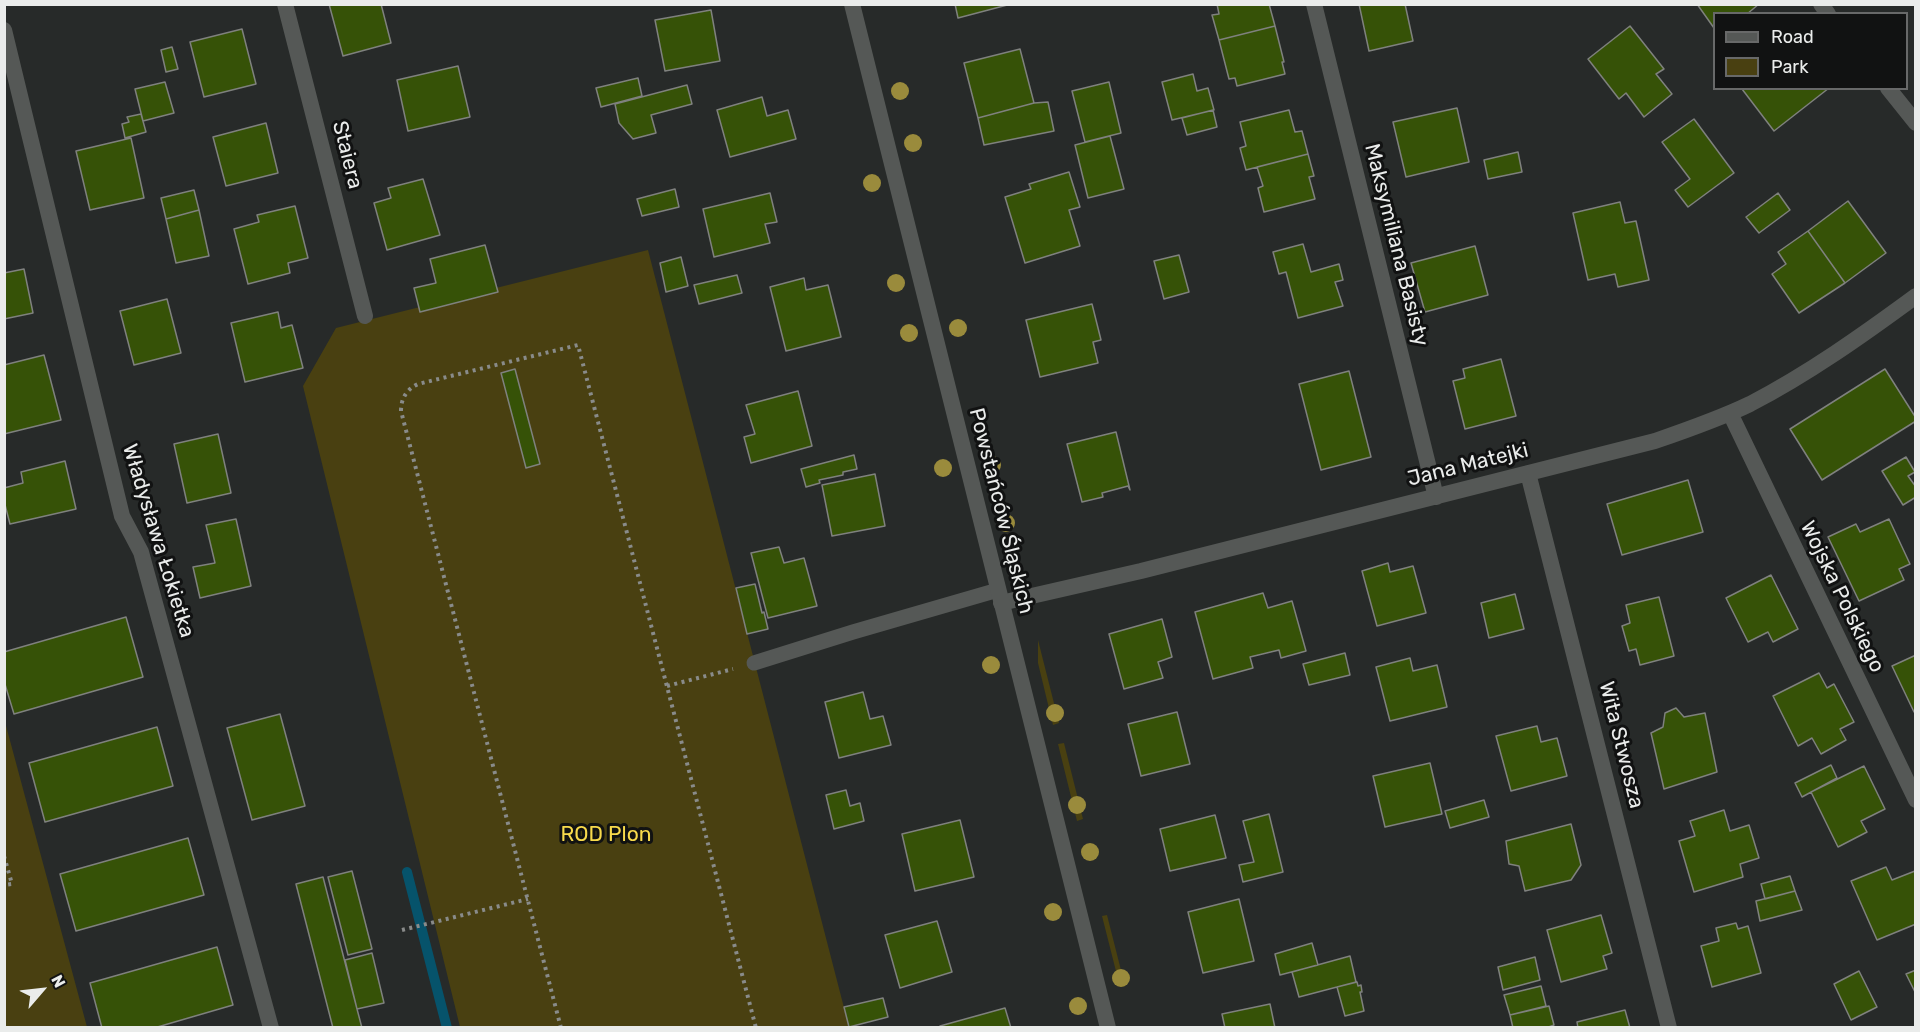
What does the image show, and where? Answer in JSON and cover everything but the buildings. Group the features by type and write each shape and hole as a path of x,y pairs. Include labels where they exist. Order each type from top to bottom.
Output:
{"street":[{"name":"Staiera","path":"285,4 365,316"},
{"name":"Powstańców Śląskich","path":"852,4 1108,1028"},
{"name":"Maksymiliana Basisty","path":"1314,4 1436,497"},
{"name":"Władysława Łokietka","path":"4,30 122,516 144,560 271,1028"},
{"path":"1890,90 1916,123"},
{"name":"Jana Matejki","path":"1000,597 1131,573 1655,441 1730,413 1775,390 1916,296"},
{"name":"Wojska Polskiego","path":"1730,413 1916,800"},
{"name":"Wita Stwosza","path":"1528,473 1669,1028"}],"lane":[{"path":"754,663 853,632 1000,597"}],"path":[{"path":"561,1028 401,416 403,400 411,387 422,382 578,345 756,1028"},
{"path":"667,686 754,663"},
{"path":"4,856 12,884 4,885"},
{"path":"402,930 528,899"}],"green space":[{"name":"ROD Plon","path":"648,250 849,1027 460,1027 303,386 336,328"},
{"path":"1038,640 1059,723 1053,725 1038,663"},
{"path":"5,722 87,1027 5,1027"},
{"path":"1064,743 1083,819 1077,821 1058,744"},
{"path":"1107,915 1125,986 1120,987 1102,916"}],"waterway":[{"path":"407,872 447,1028"}]}
